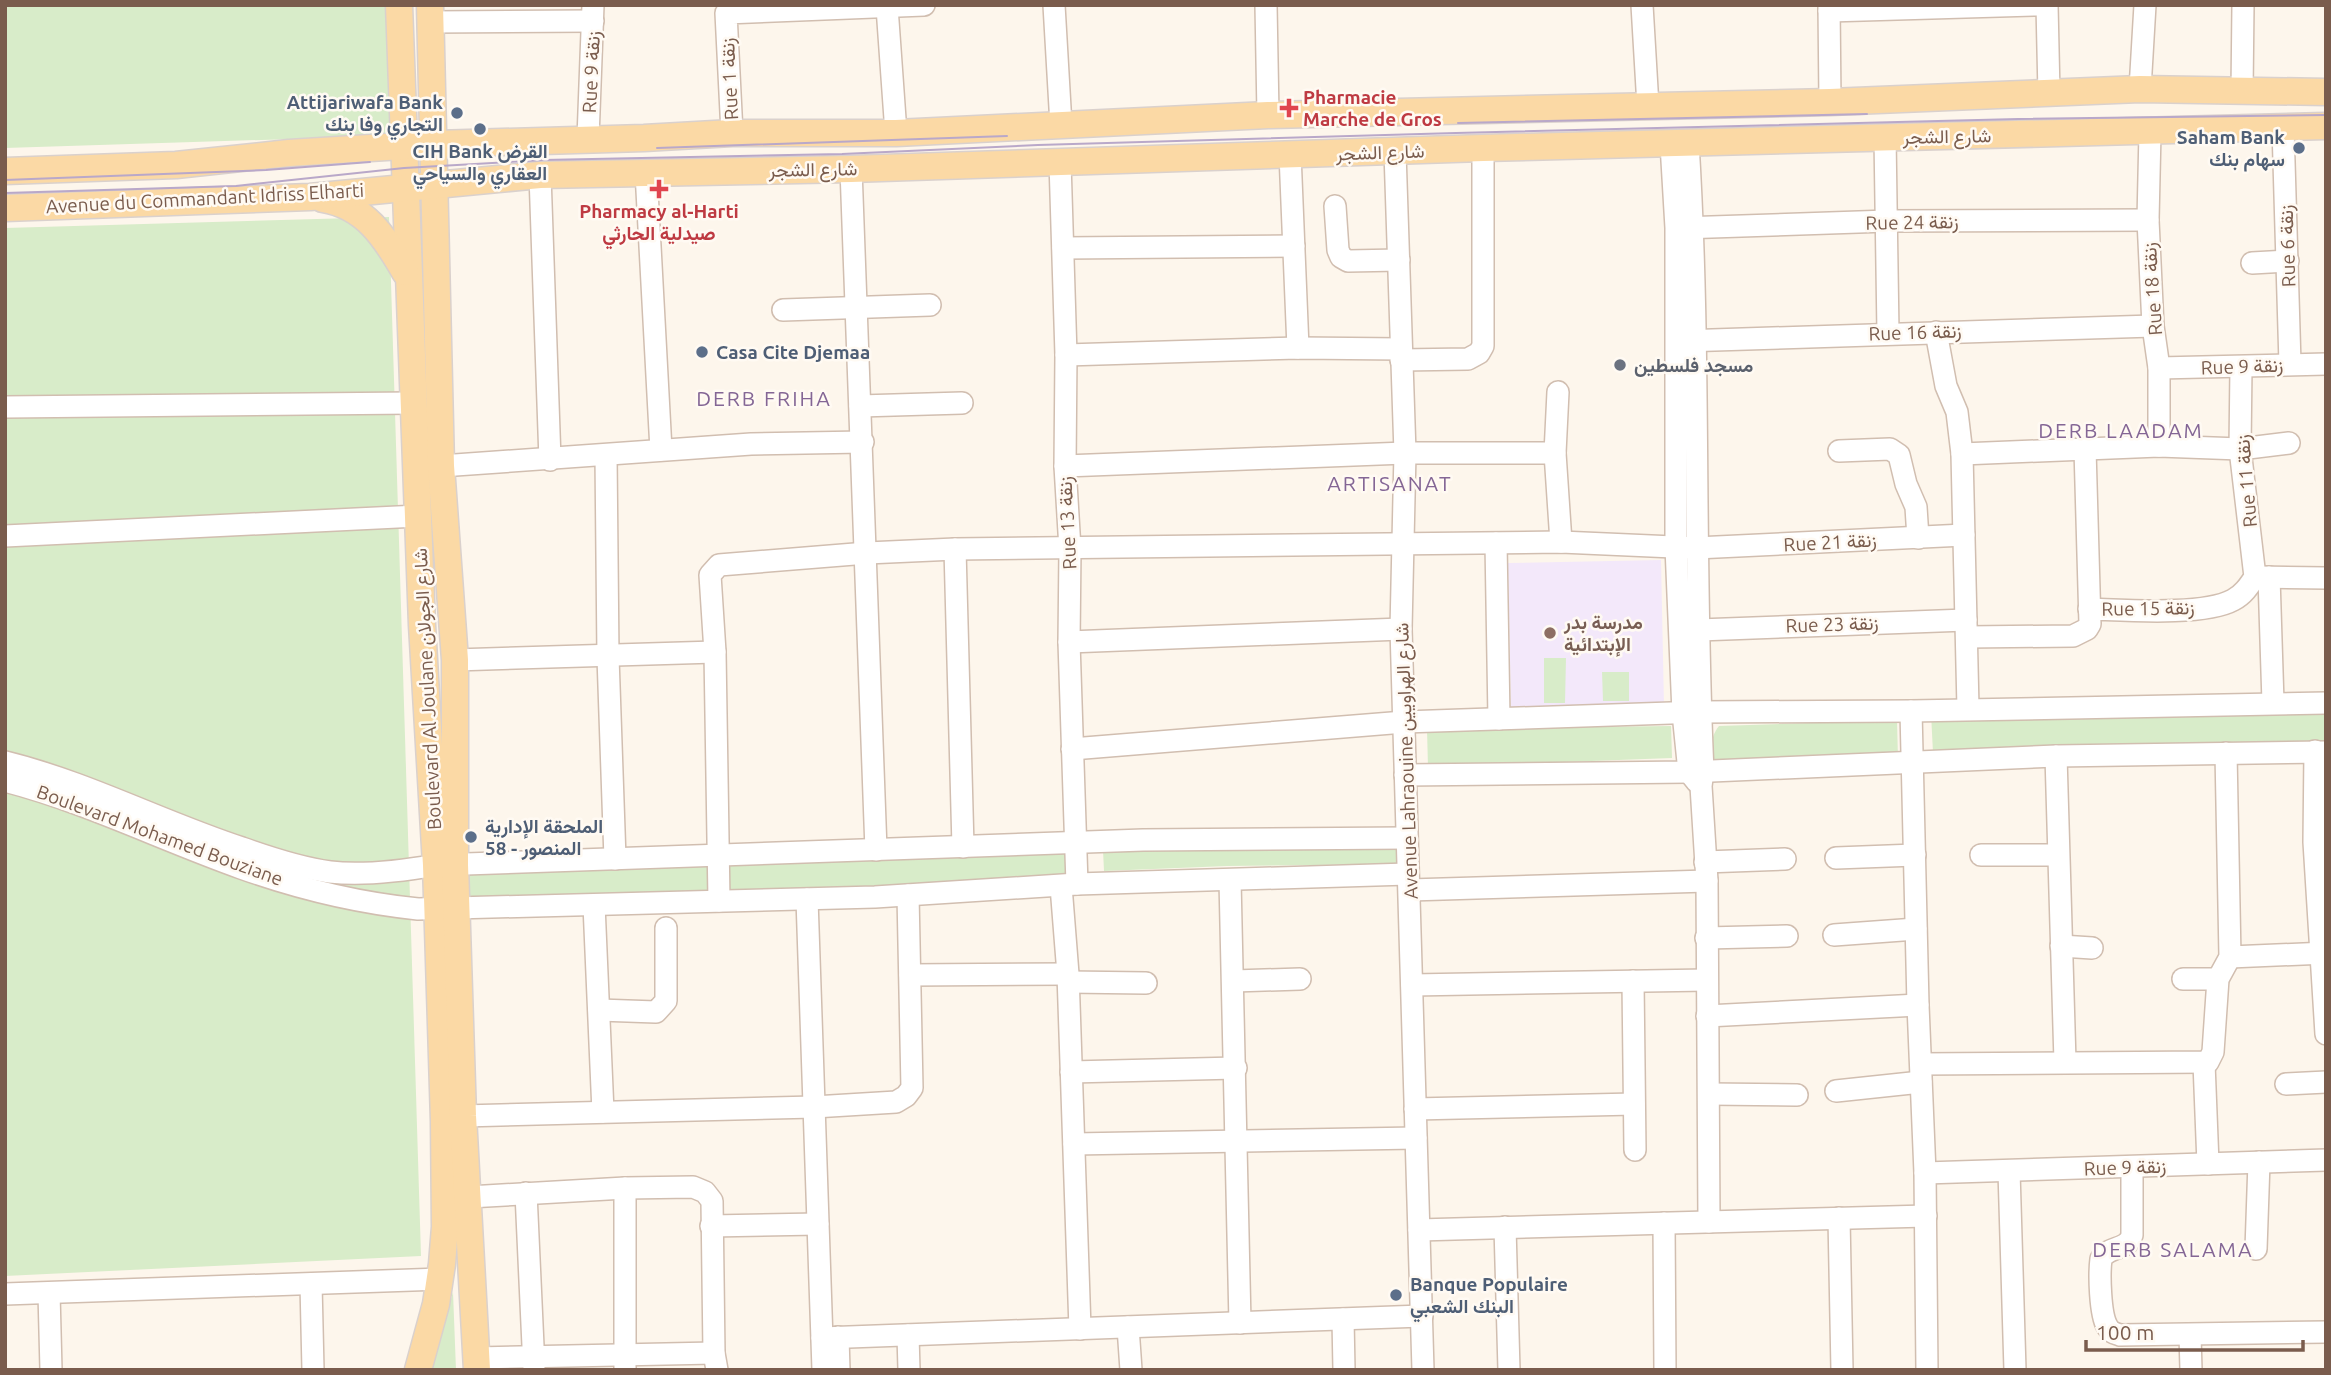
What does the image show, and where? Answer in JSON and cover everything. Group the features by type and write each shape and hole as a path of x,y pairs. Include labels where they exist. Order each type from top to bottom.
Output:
{"main road":[{"name":"Boulevard Al Joulane شارع الجولان","path":"399,5 422,625 446,865 469,1197 477,1364"},
{"name":"Boulevard Al Joulane شارع الجولان","path":"430,14 441,466 455,660 446,865"},
{"name":"شارع الشجر","path":"435,144 732,133 896,133 1268,115 1830,102 2140,89 2326,92"},
{"name":"شارع الشجر","path":"435,186 540,175 851,169 1483,148 2326,126"},
{"name":"Avenue du Commandant Idriss Elharti","path":"5,171 176,164 289,153 435,144"},
{"name":"Avenue du Commandant Idriss Elharti","path":"5,208 310,197 435,186"},
{"path":"310,197 339,202 368,221 390,246 408,278"},
{"name":"Boulevard Al Joulane شارع الجولان","path":"418,1370 441,1279 445,1207 448,909"}],"street":[{"name":"Rue 1 زنقة","path":"732,133 725,9 924,5"},
{"path":"1054,5 1061,125"},
{"path":"1266,5 1268,115"},
{"path":"1642,5 1648,106"},
{"path":"1830,102 1829,8 2036,5"},
{"path":"2047,5 2049,94"},
{"path":"2140,89 2145,5"},
{"path":"2242,91 2244,5"},
{"path":"887,7 896,133"},
{"path":"430,14 593,13"},
{"name":"Rue 9 زنقة","path":"587,138 593,13"},
{"name":"Rue 6 زنقة","path":"2283,128 2290,364"},
{"name":"Rue 18 زنقة","path":"2150,132 2148,220 2153,326 2159,368 2159,446"},
{"path":"1885,137 1888,333"},
{"path":"1680,143 1685,228 1686,547 1692,712 1706,872 1709,1222"},
{"path":"1066,355 1298,348 1468,359 1479,353 1483,346 1483,148"},
{"name":"Avenue Lahraouine شارع الهراويين","path":"1395,152 1405,453 1401,629 1423,1370"},
{"path":"1290,154 1298,348"},
{"name":"Rue 13 زنقة","path":"1060,162 1074,843 1069,885 1068,978 1080,1329"},
{"path":"851,169 876,850"},
{"path":"646,172 661,450"},
{"path":"540,175 550,460"},
{"path":"1335,206 1338,250 1341,257 1348,261 1399,260"},
{"name":"Rue 24 زنقة","path":"1685,228 1888,221 2148,220"},
{"path":"1063,248 1294,246"},
{"path":"2252,263 2288,261"},
{"path":"783,310 930,304"},
{"name":"Rue 16 زنقة","path":"1686,341 2153,326"},
{"path":"1936,332 1946,386 1957,412 1962,454 1968,708"},
{"name":"Rue 9 زنقة","path":"2159,368 2326,364"},
{"name":"Rue 11 زنقة","path":"2241,367 2240,449 2273,703"},
{"path":"1558,392 1555,453 1561,542"},
{"path":"5,407 413,403"},
{"path":"860,407 962,403"},
{"path":"441,466 661,450 863,442"},
{"path":"1962,454 2159,446 2240,449 2289,443"},
{"path":"1839,451 1890,449 1899,455 1906,484 1916,507 1918,538"},
{"path":"2085,449 2089,617"},
{"path":"1065,466 1405,453 1555,453"},
{"path":"606,455 608,657 615,859"},
{"path":"5,536 418,516"},
{"name":"Rue 21 زنقة","path":"719,901 715,652 710,575 719,565 955,549 1561,542 1686,547 1964,535"},
{"path":"1496,543 1499,719"},
{"path":"1686,547 1699,631 1692,712"},
{"path":"955,549 963,847"},
{"name":"Rue 15 زنقة","path":"1966,628 2073,636 2087,629 2089,617 2179,611 2232,601 2257,582 2326,578"},
{"name":"Rue 23 زنقة","path":"1699,631 1966,628"},
{"path":"1069,642 1401,629"},
{"path":"455,660 715,652"},
{"path":"1072,749 1404,722 1692,712 1911,711 2326,703"},
{"path":"1911,711 1925,1173 1927,1370"},
{"path":"1405,775 1698,777 1913,762 2056,756 2320,752 2314,842 2326,1034"},
{"path":"1836,1091 1921,1073 2066,1062 2208,1062 2213,1052 2218,979 2230,957 2226,753"},
{"path":"2056,756 2066,1062"},
{"name":"Boulevard Mohamed Bouziane","path":"5,762 53,775 213,839 287,862 351,873 384,873 446,865 1074,843 1407,838"},
{"name":"Boulevard Mohamed Bouziane","path":"5,781 52,795 274,879 366,901 418,909 807,899 1069,885 1230,880 1409,882 1706,872 1785,859"},
{"path":"1836,858 1915,855"},
{"path":"1981,855 2058,855"},
{"path":"1230,880 1240,1323"},
{"path":"463,1116 814,1107 896,1102 906,1097 912,1088 908,895"},
{"path":"807,899 818,1224 830,1338 839,1370"},
{"path":"594,905 603,1112"},
{"path":"599,1010 656,1012 662,1008 666,1001 666,928"},
{"path":"1834,935 1916,929"},
{"path":"1706,938 1787,936"},
{"path":"2061,946 2092,948"},
{"path":"2230,957 2322,953"},
{"path":"910,975 1068,978 1146,983"},
{"path":"1234,981 1300,979"},
{"path":"2183,979 2218,979"},
{"path":"1412,985 1707,980"},
{"path":"1633,981 1635,1150"},
{"path":"1707,1016 1918,1006"},
{"path":"2204,1063 2208,1164"},
{"path":"1071,1072 1236,1068"},
{"path":"2286,1084 2326,1082"},
{"path":"1709,1094 1797,1095"},
{"path":"1415,1109 1634,1104"},
{"path":"1074,1144 1416,1138"},
{"name":"Rue 9 زنقة","path":"1925,1173 2326,1160"},
{"path":"2256,1249 2259,1163"},
{"path":"2132,1167 2130,1242 2110,1250 2101,1259 2105,1324 2111,1332 2120,1335 2326,1332"},
{"path":"2009,1171 2015,1370"},
{"path":"469,1197 692,1187 705,1192 712,1201 716,1361 477,1364"},
{"path":"625,1188 625,1362"},
{"path":"526,1193 534,1363"},
{"path":"1419,1230 1926,1216"},
{"path":"1839,1218 1842,1370"},
{"path":"1664,1223 1665,1370"},
{"path":"711,1226 818,1224"},
{"path":"1505,1227 1509,1370"},
{"path":"5,1294 441,1279"},
{"path":"311,1284 313,1370"},
{"path":"49,1293 51,1370"},
{"path":"830,1338 1422,1316"},
{"path":"1343,1319 1344,1370"},
{"path":"1128,1327 1131,1370"},
{"path":"908,1335 909,1370"},
{"path":"2190,1335 2191,1370"},
{"path":"823,1370 830,1338"}],"shaded area":[{"path":"1661,560 1664,706 1511,708 1508,563"}],"green space":[{"path":"5,5 387,5 394,124 385,136 5,148"},
{"path":"389,217 421,1256 5,1276 5,228"},
{"path":"1544,658 1566,658 1565,703 1544,703"},
{"path":"1602,672 1629,672 1629,701 1603,701"},
{"path":"2326,711 2326,747 1933,753 1931,713"},
{"path":"1897,720 1898,759 1722,763 1714,759 1712,750 1713,738 1719,726"},
{"path":"1671,726 1672,758 1428,767 1427,729"},
{"path":"1401,844 1402,864 1227,866 1104,871 1103,850"},
{"path":"876,850 1065,853 1066,873 875,897 457,908 455,865"},
{"path":"453,1292 456,1370 431,1370"}],"tram line":[{"path":"1458,123 1867,114"},
{"path":"5,193 236,186 404,168 543,160 842,154 1038,145 1456,133 2018,119 2326,115"},
{"path":"657,148 1007,136"},
{"path":"5,180 266,170 370,162"}],"place":[{"name":"Pharmacie Marche de Gros","path":"1289,108"},
{"name":"Attijariwafa Bank التجاري وفا بنك","path":"457,113"},
{"name":"CIH Bank القرض العقاري والسياحي","path":"480,129"},
{"name":"Saham Bank سهام بنك","path":"2299,148"},
{"name":"Pharmacy al-Harti صيدلية الحارثي","path":"659,189"},
{"name":"Casa Cite Djemaa","path":"702,352"},
{"name":"مسجد فلسطين","path":"1620,365"},
{"name":"مدرسة بدر الإبتدائية","path":"1550,633"},
{"name":"الملحقة الإدارية 58 - المنصور","path":"471,837"},
{"name":"Banque Populaire البنك الشعبي","path":"1396,1295"}],"district":[{"name":"DERB FRIHA","path":"764,398"},
{"name":"DERB LAADAM","path":"2121,430"},
{"name":"ARTISANAT","path":"1390,483"},
{"name":"DERB SALAMA","path":"2173,1249"}]}
